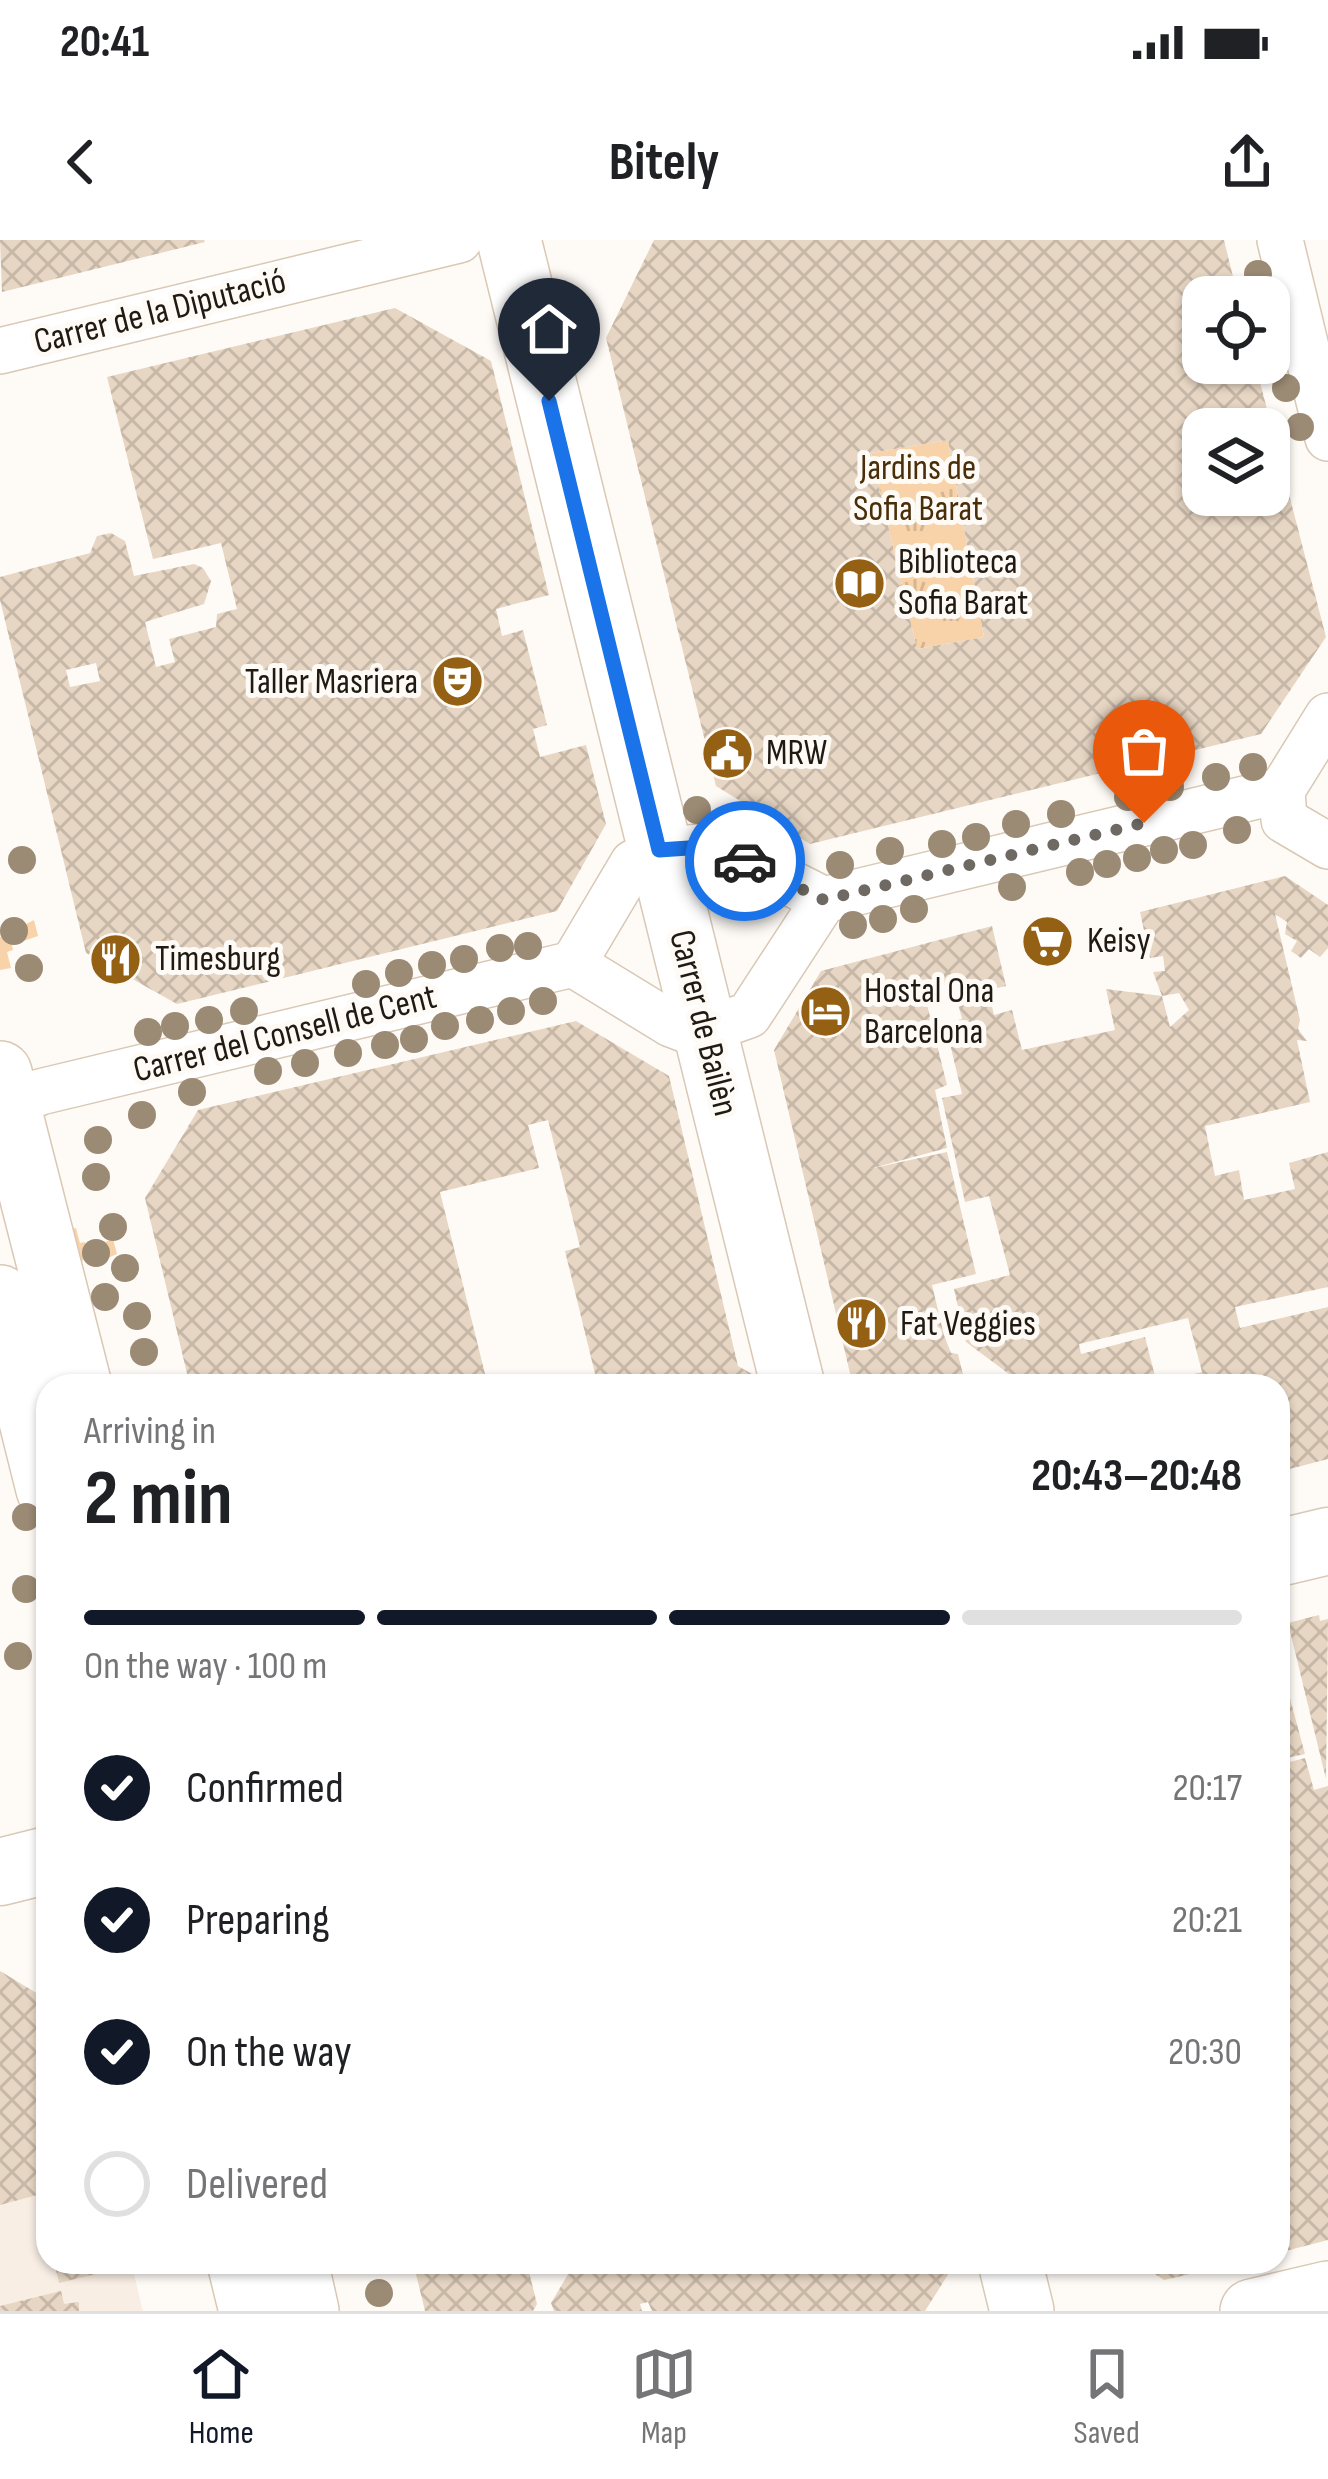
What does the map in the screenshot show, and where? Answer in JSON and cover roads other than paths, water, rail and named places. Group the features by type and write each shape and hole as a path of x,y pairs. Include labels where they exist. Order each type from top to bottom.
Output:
{"main road":[{"path":"1290,1550 1328,1540"},
{"path":"0,1872 36,1863"}],"street":[{"name":"Carrer de la Diputació","path":"0,351 459,240"},
{"name":"Carrer de Bailèn","path":"509,240 790,1374"},
{"path":"1280,240 1328,438"},
{"path":"1327,717 1282,790 1284,820 1328,846"},
{"path":"824,900 749,1016 706,1030 692,1032 671,1024 573,964 633,863 659,850 718,846 824,900 1282,790"},
{"name":"Carrer del Consell de Cent","path":"4,1098 573,964"},
{"path":"4,1098 77,1374"},
{"path":"0,1297 36,1442"},
{"path":"242,2274 251,2311"},
{"path":"299,2274 308,2311"},
{"path":"1013,2274 1022,2311"},
{"path":"1252,2311 1328,2293"}],"place":[{"name":"Biblioteca Sofia Barat","path":"859,583"},
{"name":"Taller Masriera","path":"457,682"},
{"name":"MRW","path":"727,753"},
{"name":"Keisy","path":"1048,941"},
{"name":"Timesburg","path":"116,959"},
{"name":"Hostal Ona Barcelona","path":"825,1012"},
{"name":"Fat Veggies","path":"861,1324"}],"park label":[{"name":"Jardins de Sofia Barat","path":"918,488"}]}
